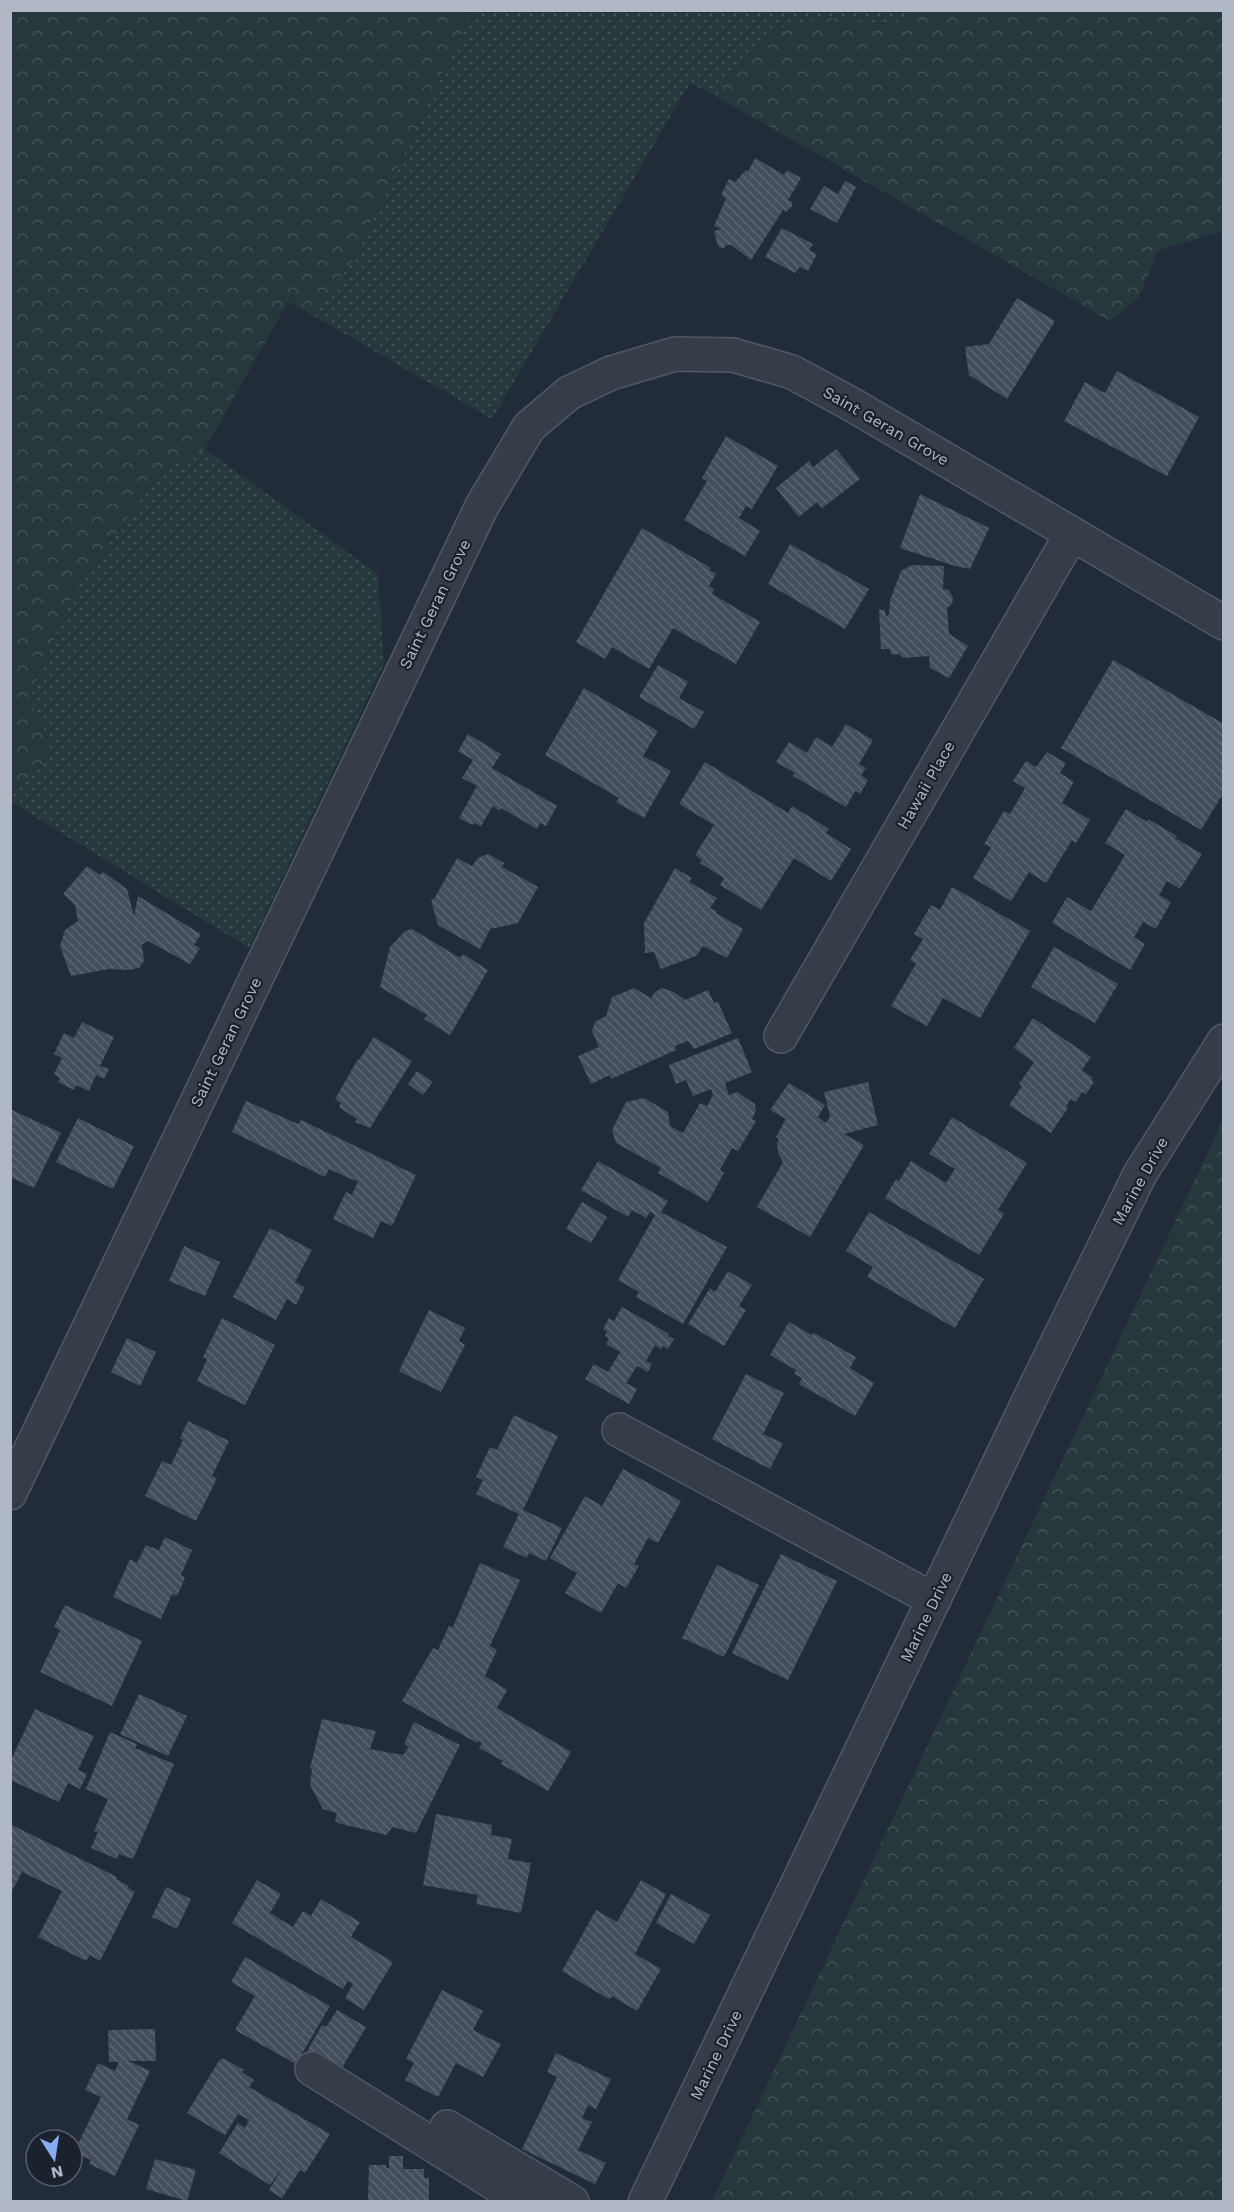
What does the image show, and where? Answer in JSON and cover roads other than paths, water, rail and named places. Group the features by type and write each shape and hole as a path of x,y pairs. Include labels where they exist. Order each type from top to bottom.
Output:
{"street":[{"name":"Saint Geran Grove","path":"10,1493 482,506 529,427 569,393 611,373 675,354 733,355 792,372 851,404 1224,623"},
{"name":"Hawaii Place","path":"781,1036 1071,535"},
{"name":"Marine Drive","path":"645,2202 1140,1174 1224,1041"},
{"path":"619,1430 933,1600"},
{"path":"312,2068 524,2202"},
{"path":"440,2123 572,2202"}]}
